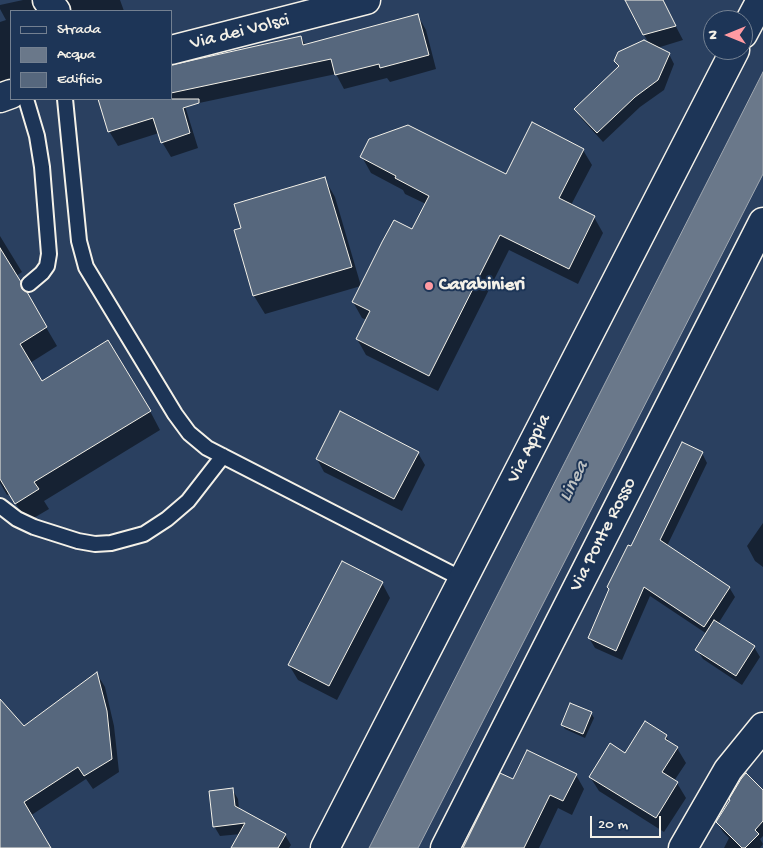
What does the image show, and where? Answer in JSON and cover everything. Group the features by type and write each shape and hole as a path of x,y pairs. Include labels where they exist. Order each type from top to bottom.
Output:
{"street":[{"path":"46,0 55,10"},
{"name":"Via dei Volsci","path":"172,50 366,0"},
{"path":"753,15 761,0"},
{"name":"Via Appia","path":"325,848 468,582 730,60"},
{"name":"Via Ponte Rosso","path":"445,848 763,222"},
{"path":"683,848 728,770 763,727"}],"lane":[{"path":"26,100 37,136 42,167 48,254 47,266 29,284"},
{"path":"65,100 79,241 86,267 181,424 197,442 468,582"},
{"path":"0,506 25,523 69,538 95,544 111,543 144,534 167,519 188,500 223,456"}],"water":[{"name":"Linea","path":"763,72 763,174 418,848 369,848"}],"building":[{"path":"625,0 663,0 676,26 643,35"},
{"path":"418,14 429,55 380,68 379,64 335,75 331,59 172,93 172,65 301,36 303,45"},
{"path":"644,40 670,53 658,80 635,97 597,133 574,109 619,66 614,61 618,52"},
{"path":"199,99 199,103 183,108 190,133 161,143 153,118 108,132 98,100"},
{"path":"532,122 584,149 559,198 595,216 569,269 500,235 429,376 356,339 370,311 352,302 382,242 394,220 412,229 429,196 360,157 369,139 408,125 506,174"},
{"path":"325,177 352,267 253,296 234,230 241,228 234,204"},
{"path":"0,248 21,282 22,289 27,292 47,327 20,344 42,381 108,340 151,411 34,482 39,489 15,504 0,479"},
{"path":"340,411 419,452 394,499 316,459"},
{"path":"682,442 703,452 660,540 730,587 704,627 644,587 616,651 588,638 609,589 607,587 628,545 631,546"},
{"path":"342,561 383,582 329,686 288,665"},
{"path":"714,620 755,646 736,676 695,650"},
{"path":"97,672 107,711 112,759 84,776 78,767 24,802 51,848 0,848 0,699 24,726"},
{"path":"570,703 592,712 583,734 561,725"},
{"path":"645,721 667,735 665,739 678,747 662,772 678,782 656,818 589,777 610,743 625,753"},
{"path":"527,750 577,774 563,801 550,795 524,848 463,848 500,773 513,779"},
{"path":"746,773 763,790 763,821 755,830 759,834 745,848 742,848 716,822"},
{"path":"233,788 235,806 286,834 278,848 231,848 245,823 213,827 209,791"}],"place":[{"name":"Carabinieri","path":"429,286"}]}
